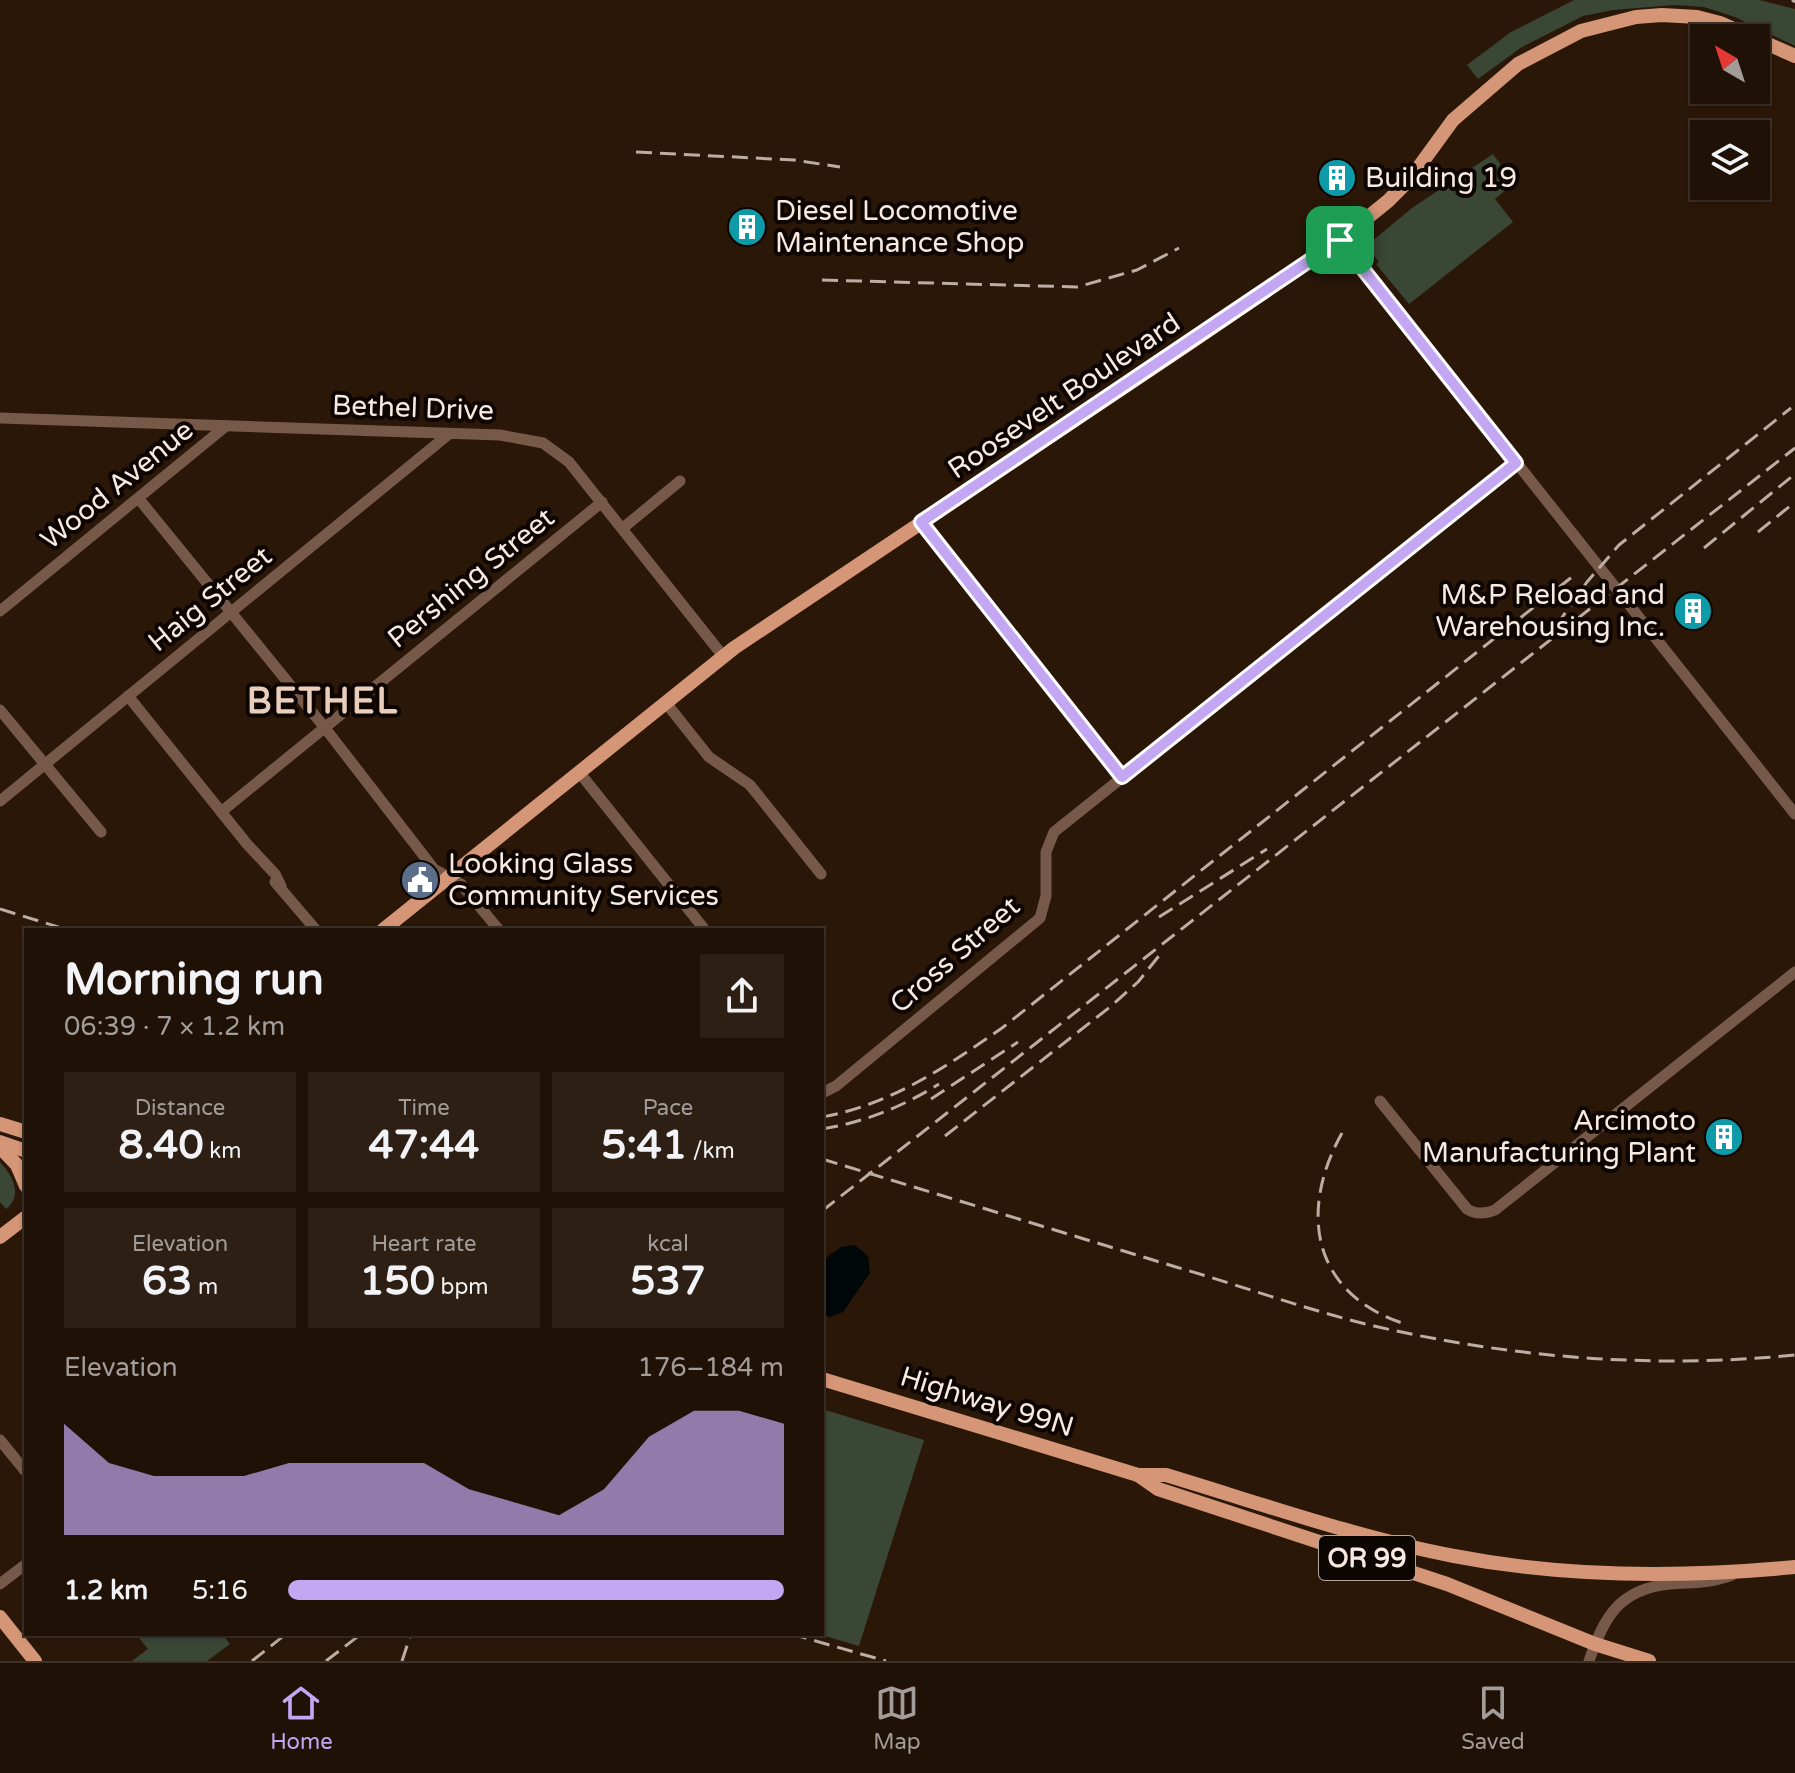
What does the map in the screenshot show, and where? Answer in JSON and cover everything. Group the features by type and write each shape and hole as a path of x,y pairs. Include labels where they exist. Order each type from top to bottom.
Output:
{"main road":[{"name":"Roosevelt Boulevard","path":"385,928 723,656 1340,240 1399,190 1453,120 1518,64 1581,31 1636,17 1697,17 1734,27 1795,56"},
{"path":"0,1124 24,1131"},
{"path":"0,1145 24,1151"},
{"path":"0,1145 17,1165 24,1181"},
{"path":"0,1237 24,1219"},
{"name":"Highway 99N","path":"824,1380 1138,1475"},
{"name":"OR 99","path":"1138,1475 1166,1475 1394,1542 1452,1556 1515,1566 1635,1575 1795,1567"},
{"name":"OR 99","path":"1138,1475 1158,1489 1447,1584 1595,1644 1649,1661"},
{"path":"0,1617 35,1661"}],"street":[{"path":"1340,240 1795,814"},
{"name":"Bethel Drive","path":"0,418 517,436 543,443 569,462 723,656"},
{"name":"Wood Avenue","path":"0,611 226,426"},
{"name":"Haig Street","path":"0,801 449,434"},
{"name":"Cross Street","path":"824,1092 836,1086 938,1004 1040,918 1046,896 1046,852 1054,832 1516,463"},
{"path":"623,528 680,481"},
{"path":"139,499 325,728 434,869 461,884 497,928"},
{"name":"Pershing Street","path":"221,812 602,502"},
{"path":"921,522 1122,777"},
{"path":"128,696 247,844 269,876 281,886 314,928"},
{"path":"666,703 709,757 750,785 821,874"},
{"path":"0,710 101,832"},
{"path":"579,772 703,928"},
{"path":"1380,1101 1467,1209 1478,1213 1495,1210 1795,972"},
{"path":"0,1440 24,1470"},
{"path":"0,1584 24,1566"},
{"path":"1589,1661 1601,1627 1628,1596 1669,1584 1708,1583 1740,1572"}],"green space":[{"path":"1574,0 1759,0 1795,9 1795,46 1770,34 1770,24 1749,24 1704,7 1674,5 1583,16 1522,47 1478,79 1467,65 1511,32"},
{"path":"1493,154 1514,183 1495,199 1513,222 1409,304 1376,264 1379,262 1366,246 1412,208"},
{"path":"0,1162 9,1173 15,1192 6,1209 0,1202"},
{"path":"824,1410 924,1440 859,1646 824,1636"},
{"path":"138,1636 224,1636 230,1644 207,1661 132,1661 148,1649"}],"shaded area":[{"path":"855,1245 868,1256 870,1273 843,1312 830,1317 824,1315 824,1260 841,1247"}],"railway":[{"path":"636,152 794,160 840,167"},
{"path":"822,280 1077,287 1137,270 1179,248"},
{"path":"1556,626 1587,582 1619,545 1791,408"},
{"path":"824,1209 1795,448"},
{"path":"1704,548 1795,474"},
{"path":"1758,532 1795,502"},
{"path":"824,1117 871,1104 894,1094 960,1057 1002,1028 1577,573"},
{"path":"1159,917 1267,849"},
{"path":"0,909 62,928"},
{"path":"945,1136 1110,1007 1138,982 1162,952"},
{"path":"931,1099 1018,1042"},
{"path":"824,1129 883,1112 939,1084"},
{"path":"1342,1133 1328,1162 1320,1191 1318,1219 1322,1245 1332,1270 1348,1291 1372,1309 1402,1323"},
{"path":"824,1160 1324,1313 1426,1337 1583,1358 1689,1361 1795,1355"},
{"path":"252,1661 283,1636"},
{"path":"326,1661 358,1636"},
{"path":"402,1661 410,1636"},
{"path":"798,1636 886,1661"}],"place":[{"name":"Building 19","path":"1337,178"},
{"name":"Diesel Locomotive Maintenance Shop","path":"747,227"},
{"name":"M&P Reload and Warehousing Inc.","path":"1693,611"},
{"name":"Looking Glass Community Services","path":"420,880"},
{"name":"Arcimoto Manufacturing Plant","path":"1724,1137"}],"district":[{"name":"BETHEL","path":"323,701"}],"route":[{"path":"1340,240 1516,463 1122,777 921,522 1340,240"}]}
